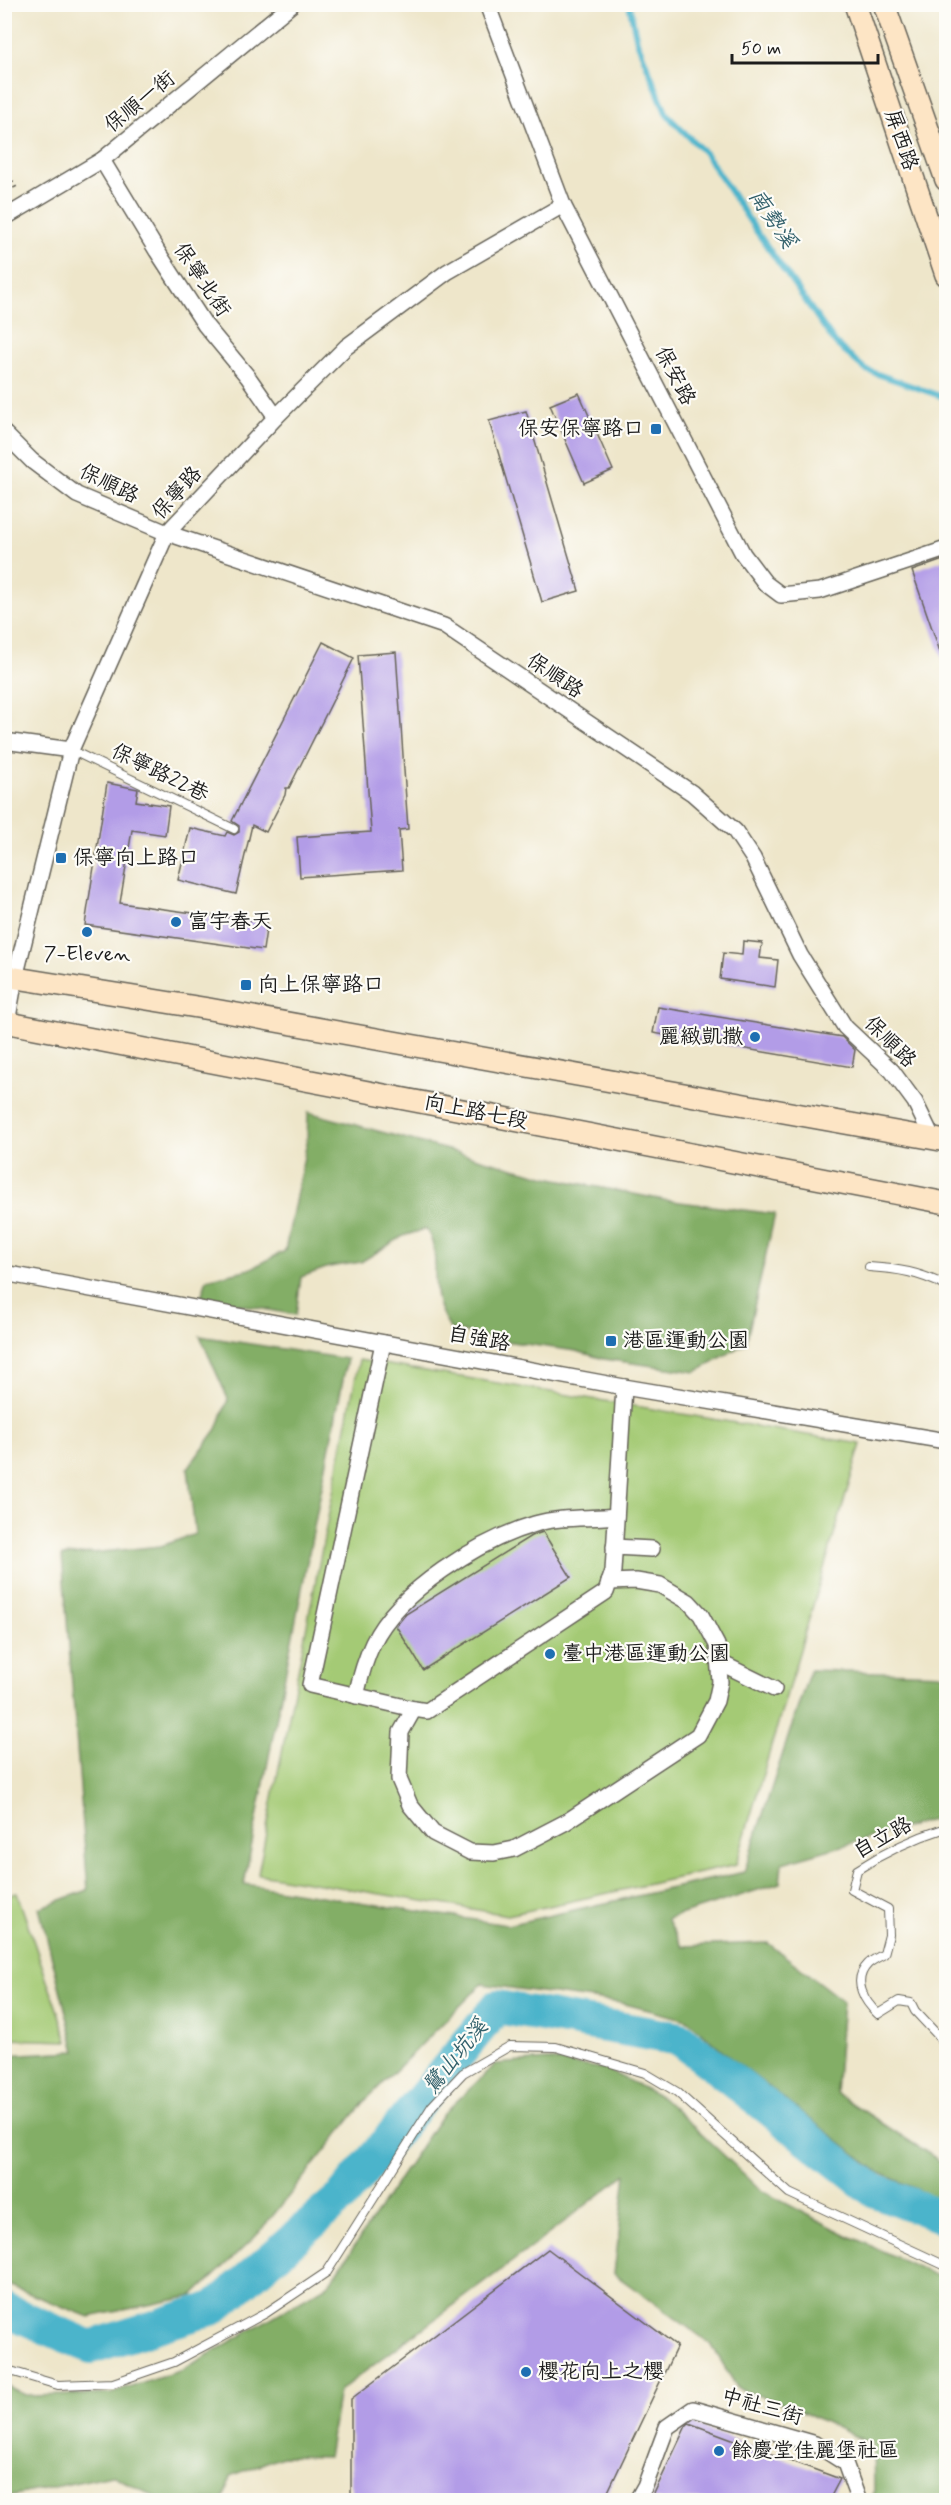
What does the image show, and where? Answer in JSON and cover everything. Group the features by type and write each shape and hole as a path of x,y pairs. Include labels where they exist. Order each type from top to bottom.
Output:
{"main road":[{"name":"屏西路","path":"855,4 946,272"},
{"name":"屏西路","path":"884,4 946,180"},
{"path":"10,977 209,1009 940,1140"},
{"name":"向上路七段","path":"5,1027 946,1203"}],"street":[{"name":"保順一街","path":"4,218 102,160 292,4"},
{"name":"保安路","path":"486,4 562,205 743,554 765,583 781,595 820,591 946,549"},
{"name":"保寧北街","path":"102,160 157,251 205,324 248,377 276,417"},
{"name":"保寧路","path":"5,1027 10,977 70,750 167,533 276,417 346,347 447,273 562,205"},
{"name":"保順路","path":"4,433 33,461 77,495 167,533 444,627 692,793 735,831 753,858 800,955 845,1027 892,1071 940,1140"},
{"path":"4,741 70,750"},
{"name":"自強路","path":"4,1273 624,1387 946,1441"},
{"path":"383,1343 310,1685 414,1709 427,1711 606,1592 613,1571 624,1387"},
{"path":"357,1696 373,1643 389,1618 444,1569 504,1536 535,1524 565,1518 616,1516"},
{"path":"614,1547 652,1549"},
{"path":"414,1709 401,1732 399,1779 410,1804 433,1833 470,1852 494,1853 514,1849 556,1827 698,1736 716,1701 720,1682 717,1645 701,1616 689,1602 660,1584 636,1581 609,1582"},
{"path":"719,1662 774,1689"},
{"name":"中社三街","path":"637,2500 645,2486 667,2427 693,2409 814,2444 845,2463 857,2496 855,2500"}],"lane":[{"name":"保寧路22巷","path":"70,750 234,829"},
{"path":"868,1267 922,1274 946,1286"},
{"name":"自立路","path":"946,1827 909,1839 876,1857 857,1870 852,1890 888,1909 889,1935 884,1954 867,1965 860,1982 865,2002 878,2014 899,2001 911,2003 915,2011 946,2044"},
{"path":"4,2369 58,2385 113,2383 174,2362 266,2313 327,2272 432,2106 463,2073 510,2046 556,2047 645,2073 677,2092 789,2193 946,2266"}],"path":[{"path":"4,165 24,207"}],"green space":[{"path":"308,1112 547,1177 664,1200 775,1214 746,1343 696,1372 604,1359 576,1351 497,1340 450,1329 438,1303 435,1256 431,1238 426,1229 403,1236 361,1262 329,1267 301,1277 296,1315 201,1297 207,1279 250,1269 285,1251 307,1142"},
{"path":"200,1336 347,1359 244,1884 507,1925 744,1872 810,1670 946,1674 946,1816 782,1863 780,1883 667,1919 682,1946 768,1943 843,2001 836,2093 946,2165 946,2202 880,2173 735,2061 687,2020 621,2003 482,1984 365,2101 259,2233 193,2296 89,2317 5,2284 5,2055 76,2051 39,1908 88,1890 62,1556 161,1546 195,1534 188,1468 217,1429 228,1399"},
{"name":"臺中港區運動公園","path":"359,1360 861,1444 736,1865 508,1915 258,1874"},
{"path":"17,1893 68,2041 5,2039 5,1895"},
{"path":"548,2060 605,2069 662,2097 762,2191 847,2235 946,2280 946,2500 870,2500 874,2490 873,2445 794,2407 738,2389 711,2344 614,2274 626,2174 339,2391 328,2457 282,2456 231,2476 223,2500 161,2500 112,2475 5,2497 5,2386 28,2396 110,2394 182,2370 329,2284 441,2116 496,2064"}],"building":[{"path":"579,393 613,470 584,483 550,405"},
{"path":"526,411 579,591 542,602 489,421"},
{"path":"946,559 946,662 944,663 912,571"},
{"path":"323,642 354,658 289,788 286,788 285,795 266,832 252,825 236,894 178,880 190,828 225,836 227,832 234,835 239,832 239,826 232,821"},
{"path":"396,652 408,829 399,830 402,870 300,877 297,837 371,832 358,655"},
{"path":"107,783 138,789 136,801 169,806 165,835 132,830 120,903 267,923 263,950 85,925"},
{"name":"麗緻凱撒","path":"743,941 762,943 760,958 778,960 775,987 720,979 723,953 742,955"},
{"name":"麗緻凱撒","path":"658,1007 842,1037 855,1050 852,1067 653,1033"},
{"path":"543,1532 571,1577 423,1670 396,1626 406,1614 531,1536"},
{"name":"櫻花向上之櫻","path":"548,2249 677,2346 604,2500 351,2500 351,2399"},
{"name":"餘慶堂佳麗堡社區","path":"689,2423 840,2479 829,2500 651,2500"}],"waterway":[{"name":"南勢溪","path":"629,4 637,41 667,115 705,153 757,232 836,344 866,370 946,398"},
{"name":"鷺山坑溪","path":"4,2309 91,2347 214,2308 341,2198 497,2007 680,2039 873,2190 946,2218"}],"place":[{"name":"保安保寧路口","path":"656,429"},
{"name":"保寧向上路口","path":"61,858"},
{"name":"富宇春天","path":"176,922"},
{"name":"7-Eleven","path":"87,932"},
{"name":"向上保寧路口","path":"246,985"},
{"name":"麗緻凱撒","path":"755,1037"},
{"name":"港區運動公園","path":"611,1341"},
{"name":"臺中港區運動公園","path":"550,1654"},
{"name":"櫻花向上之櫻","path":"526,2372"},
{"name":"餘慶堂佳麗堡社區","path":"719,2451"}]}
